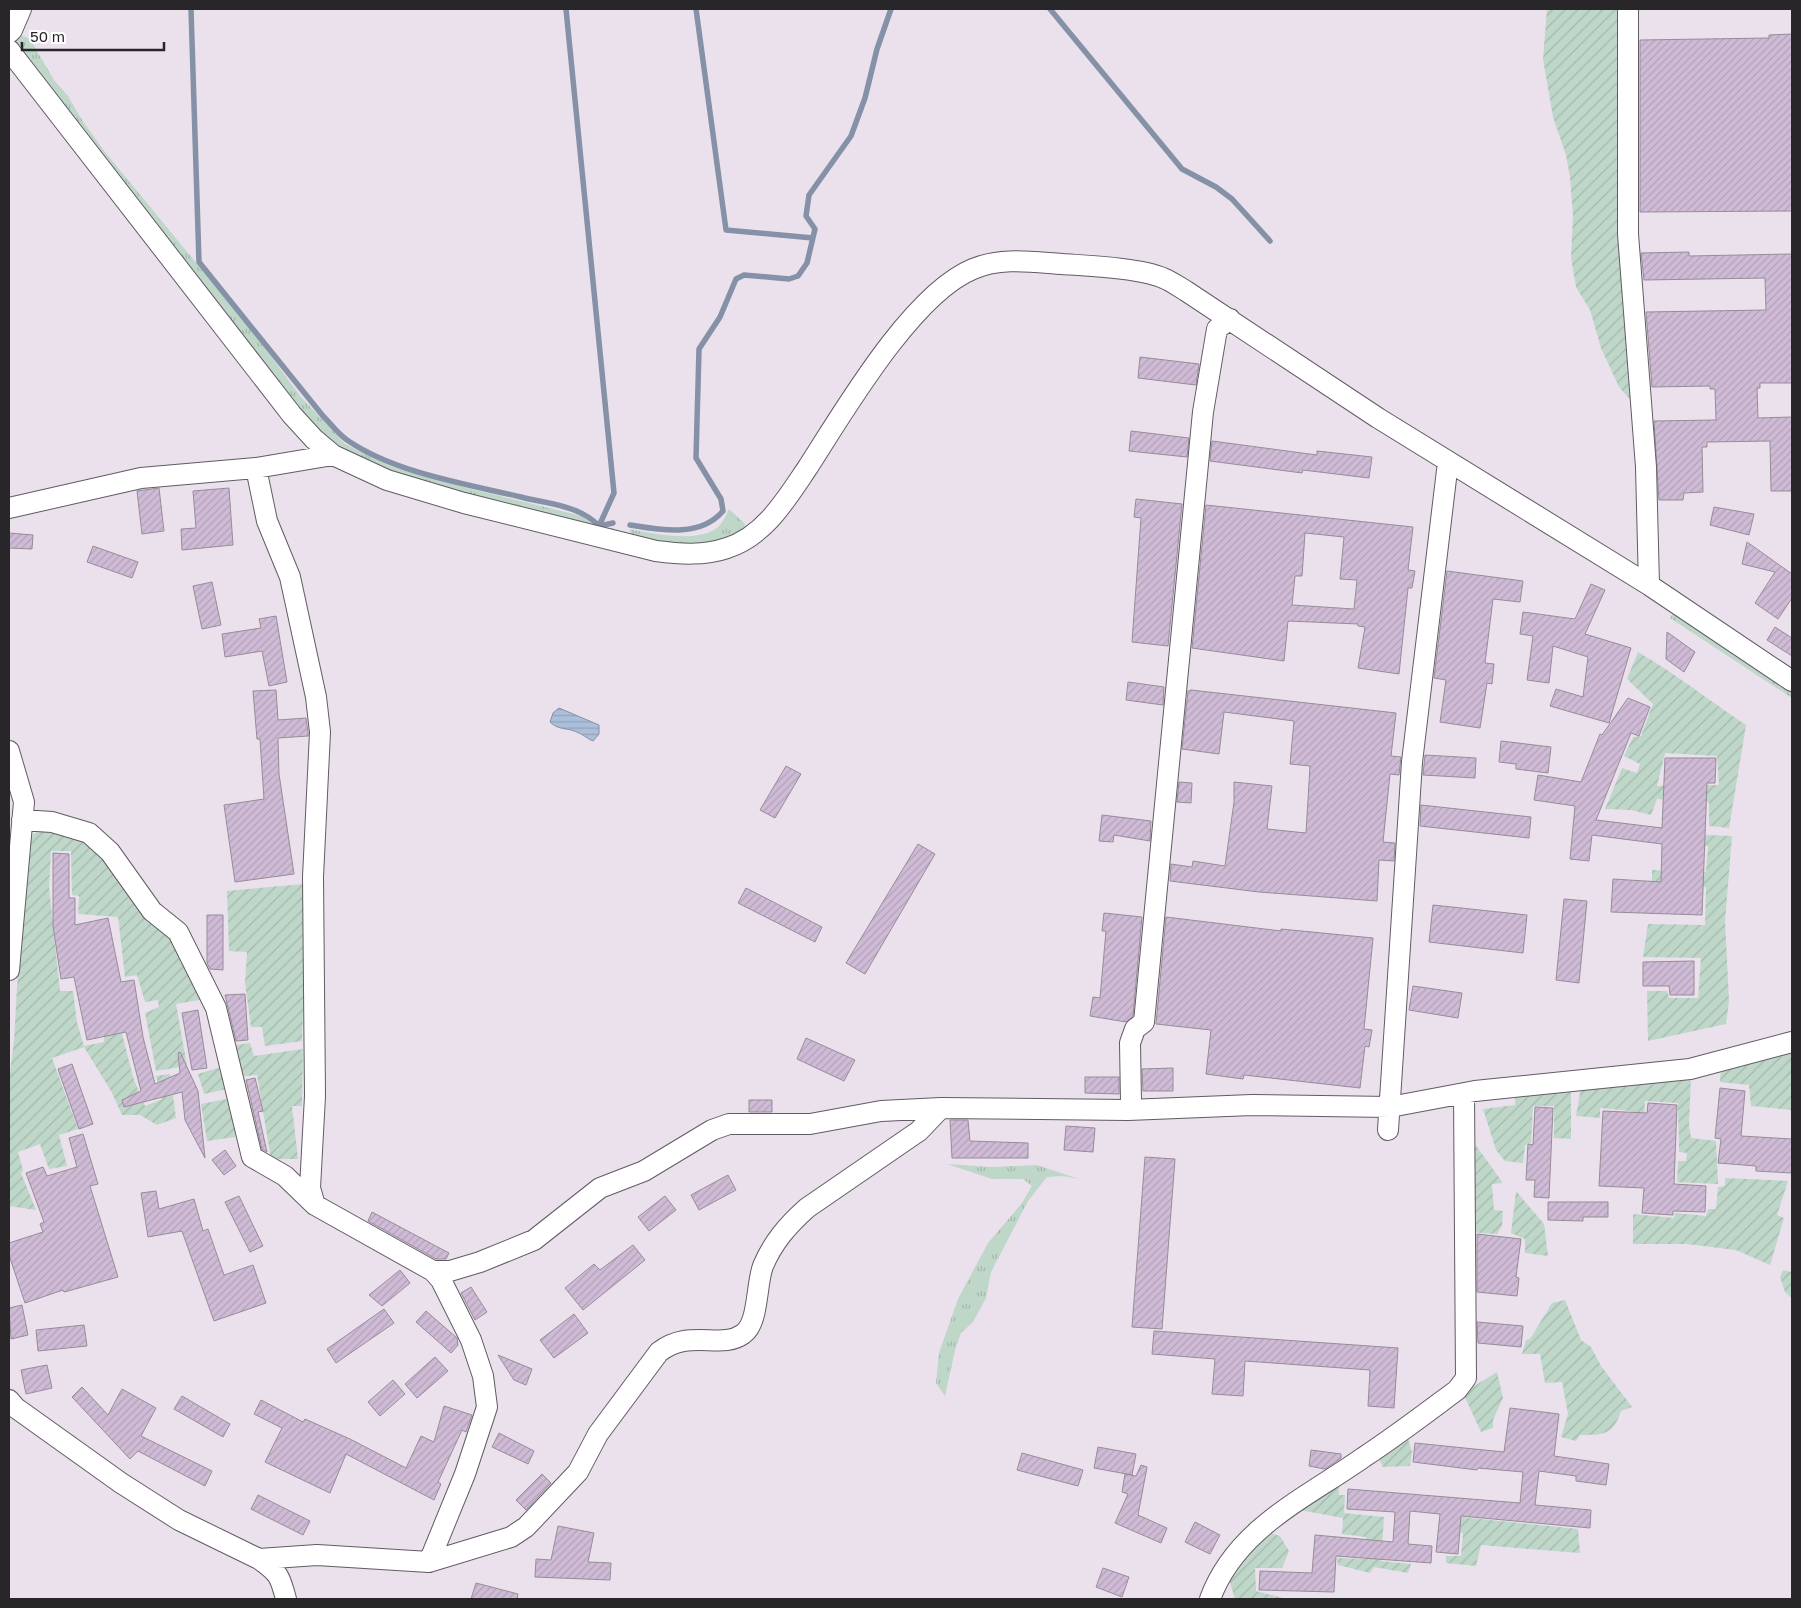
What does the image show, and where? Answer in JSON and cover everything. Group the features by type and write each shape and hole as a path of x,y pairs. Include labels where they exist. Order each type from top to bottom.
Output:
{"street":[{"path":"9,33 21,9"},
{"path":"1628,9 1628,234 1646,467 1649,585"},
{"path":"9,50 138,214 244,355 308,433 333,455 387,480 491,510 656,551 682,554 728,548 750,537 766,524 785,500 865,380 913,317 933,295 954,279 973,269 996,262 1019,261 1139,272 1163,277 1230,319 1378,418 1649,585 1792,681"},
{"path":"1128,1110 1131,1102 1130,1043 1135,1029 1144,1022 1203,412 1217,330 1230,319"},
{"path":"9,508 141,478 256,468 333,455"},
{"path":"1388,1130 1412,762 1448,462"},
{"path":"256,468 267,521 290,578 316,697 320,732 313,877 315,1096 310,1188 315,1205"},
{"path":"9,752 24,802 17,833 9,970"},
{"path":"17,833 52,822 89,833 110,852 152,911 178,932 216,1008 252,1157 285,1176 315,1205 433,1271 441,1280 471,1340 483,1376 487,1407 465,1474 429,1562"},
{"path":"433,1271 450,1272 534,1240 600,1188 644,1171 712,1130 729,1124 810,1124 880,1111 941,1108 1128,1110 1252,1105 1390,1107 1464,1094 1690,1069 1792,1042"},
{"path":"1210,1599 1223,1572 1255,1532 1300,1497 1364,1458 1458,1390 1466,1378 1464,1094"},
{"path":"258,1559 317,1555 429,1562 511,1538 526,1527 578,1472 598,1434 659,1352 682,1340 733,1339 744,1334 754,1316 762,1268 768,1253 790,1224 807,1208 919,1131 941,1108"},
{"path":"9,1400 16,1408 179,1520 258,1559 281,1578 286,1599"}],"green space":[{"path":"1547,9 1622,9 1635,405 1619,387 1601,348 1590,310 1576,287 1571,258 1573,216 1570,177 1566,155 1553,117 1543,59"},
{"path":"18,34 30,39 54,80 68,96 82,120 105,152 253,332 301,397 345,444 393,467 471,489 582,516 597,528 614,528 613,537 382,472 337,448 316,429 271,375 10,38"},
{"path":"729,509 745,524 743,534 704,547 630,539 630,529 676,536 701,535 711,532 724,520"},
{"path":"1675,609 1792,688 1792,698 1670,618"},
{"path":"1638,652 1746,725 1729,828 1709,826 1709,802 1657,799 1651,815 1631,810 1605,809 1622,768 1637,773 1640,764 1624,756 1633,737 1641,736 1653,704 1627,679","holes":["1665,753 1717,756 1719,785 1657,786"]},
{"path":"57,830 93,846 175,938 205,999 176,1004 187,1066 156,1071 145,1013 159,1007 158,1000 145,1002 137,975 125,977 118,917 78,914 79,896 72,895 71,851 51,851 49,887 60,991 73,991 77,1023 84,1046 104,1042 104,1023 119,1023 134,1080 145,1106 162,1099 156,1076 170,1074 176,1118 157,1125 140,1115 122,1115 111,1091 84,1047 52,1058 78,1129 59,1135 67,1166 49,1169 40,1144 18,1152 23,1170 21,1173 36,1210 9,1206 9,1080 14,1041 20,934 27,887 30,836 39,831"},
{"path":"1660,833 1732,836 1725,921 1729,1001 1726,1024 1648,1041 1647,991 1667,991 1669,998 1698,998 1701,958 1643,957 1648,924 1705,925 1706,887 1652,886 1652,870 1706,872 1708,846 1656,843"},
{"path":"303,884 308,948 304,983 302,1041 265,1046 262,1027 251,1027 245,983 247,952 229,951 227,891"},
{"path":"250,1043 254,1056 303,1049 302,1106 292,1106 298,1159 271,1159 257,1075 236,1077 230,1046"},
{"path":"1792,1049 1792,1110 1751,1106 1749,1085 1720,1082 1721,1066"},
{"path":"221,1067 227,1089 204,1094 198,1074"},
{"path":"1691,1076 1689,1125 1691,1138 1716,1141 1718,1184 1677,1182 1678,1161 1686,1161 1687,1153 1679,1152 1678,1103 1645,1101 1644,1115 1632,1114 1631,1111 1600,1108 1600,1118 1576,1116 1581,1087"},
{"path":"1571,1087 1571,1139 1554,1138 1554,1106 1533,1106 1531,1143 1525,1145 1523,1163 1505,1161 1496,1150 1483,1109 1515,1105 1515,1092"},
{"path":"232,1098 235,1137 207,1141 201,1104"},
{"path":"1472,1140 1503,1183 1492,1184 1494,1210 1503,1211 1502,1226 1497,1234 1469,1232"},
{"path":"947,1164 991,1167 1037,1165 1079,1179 1062,1176 1047,1177 1028,1201 991,1272 986,1298 973,1322 961,1333 955,1350 945,1396 936,1383 939,1353 958,1299 988,1243 1022,1203 1032,1186 1023,1179 992,1179"},
{"path":"1725,1178 1788,1181 1777,1215 1784,1218 1770,1265 1736,1250 1687,1244 1633,1244 1633,1214 1674,1218 1675,1213 1706,1216 1708,1209 1716,1209 1718,1187 1725,1186"},
{"path":"1516,1191 1544,1224 1548,1256 1525,1253 1525,1239 1511,1233"},
{"path":"1783,1270 1792,1272 1792,1298 1785,1292 1780,1277"},
{"path":"1565,1300 1581,1340 1591,1347 1601,1366 1632,1407 1621,1411 1615,1425 1611,1429 1601,1434 1580,1435 1576,1441 1561,1437 1568,1414 1562,1382 1545,1383 1540,1354 1522,1354 1526,1340 1530,1339 1552,1303"},
{"path":"1497,1372 1503,1398 1493,1420 1493,1428 1481,1432 1463,1393"},
{"path":"1407,1436 1412,1452 1410,1466 1383,1467 1377,1455"},
{"path":"1339,1479 1339,1495 1345,1495 1344,1513 1384,1517 1381,1561 1411,1564 1408,1573 1374,1567 1370,1573 1338,1565 1337,1558 1366,1559 1366,1537 1342,1534 1343,1518 1294,1509"},
{"path":"1441,1515 1578,1529 1580,1553 1481,1545 1476,1566 1446,1563 1446,1556 1461,1556 1463,1533 1440,1531"},
{"path":"1270,1533 1280,1536 1289,1551 1282,1568 1255,1568 1256,1591 1287,1599 1235,1599 1228,1576 1246,1551"}],"water":[{"path":"559,708 599,725 599,734 593,741 575,731 553,725 550,722 553,713"}],"building":[{"path":"1792,34 1792,211 1640,212 1640,40 1769,38 1769,35"},
{"path":"1689,252 1689,256 1792,254 1792,383 1760,383 1760,388 1757,388 1758,418 1792,417 1792,491 1771,491 1770,441 1707,442 1707,447 1702,447 1703,492 1684,493 1683,500 1659,500 1654,421 1716,420 1715,389 1710,389 1710,386 1652,387 1646,312 1766,310 1765,278 1644,280 1641,253"},
{"path":"1140,357 1199,364 1196,385 1138,378"},
{"path":"1131,431 1189,438 1187,457 1129,451"},
{"path":"1212,441 1317,455 1317,451 1372,457 1369,478 1303,470 1302,473 1210,461"},
{"path":"159,488 164,531 142,534 137,491"},
{"path":"229,488 233,545 182,550 181,529 196,528 193,491"},
{"path":"1136,499 1182,504 1168,646 1132,642 1141,518 1134,517"},
{"path":"1206,505 1413,527 1408,570 1415,571 1412,588 1408,588 1399,674 1358,668 1365,627 1358,626 1358,624 1288,621 1284,661 1192,648","holes":["1305,533 1344,537 1340,579 1357,580 1354,609 1292,605 1295,576 1302,576"]},
{"path":"1714,507 1754,514 1749,535 1710,525"},
{"path":"9,533 33,535 32,549 9,548"},
{"path":"1747,542 1792,574 1792,598 1778,619 1755,603 1775,572 1742,564"},
{"path":"93,546 138,562 132,578 87,562"},
{"path":"1447,571 1523,581 1520,602 1493,599 1485,663 1494,664 1492,684 1487,683 1480,728 1440,722 1446,680 1434,678"},
{"path":"212,582 221,625 202,629 193,586"},
{"path":"1591,584 1605,590 1585,634 1631,648 1609,723 1550,706 1556,689 1583,697 1588,657 1553,646 1549,683 1527,680 1533,636 1520,634 1523,612 1575,619"},
{"path":"276,616 287,682 269,686 262,651 225,657 222,634 261,628 259,619"},
{"path":"1775,627 1792,638 1792,656 1767,640"},
{"path":"1667,632 1695,652 1684,672 1666,659"},
{"path":"1128,682 1164,687 1163,705 1126,700"},
{"path":"276,690 278,720 306,718 308,732 308,736 278,738 279,774 294,874 235,882 224,805 264,799 260,739 257,739 253,691"},
{"path":"1188,691 1396,713 1391,756 1401,757 1399,775 1390,774 1383,842 1395,843 1394,861 1379,860 1377,901 1259,892 1170,881 1171,864 1192,867 1193,861 1225,866 1234,802 1234,782 1272,786 1267,829 1306,833 1310,766 1290,764 1294,721 1224,712 1219,754 1182,749"},
{"path":"1628,698 1650,707 1639,736 1631,733 1596,820 1662,828 1665,758 1716,758 1715,783 1707,783 1702,915 1611,912 1613,879 1661,882 1662,844 1592,835 1589,861 1570,859 1575,806 1534,800 1538,775 1581,782 1600,734 1602,735"},
{"path":"1501,741 1551,747 1548,773 1516,769 1516,764 1499,762"},
{"path":"1425,755 1476,758 1475,778 1423,775"},
{"path":"786,766 801,774 775,818 760,810"},
{"path":"1179,782 1192,783 1191,803 1177,802"},
{"path":"1421,805 1531,817 1529,838 1420,826"},
{"path":"1102,815 1151,821 1150,841 1114,835 1113,842 1099,841"},
{"path":"918,844 935,854 865,974 846,963"},
{"path":"53,853 69,854 69,898 75,898 75,925 108,918 121,982 134,980 143,1037 155,1084 180,1073 178,1053 180,1052 198,1091 205,1158 185,1120 182,1092 124,1107 122,1100 141,1091 126,1032 87,1040 74,977 61,979 53,926"},
{"path":"746,888 822,927 815,942 738,903"},
{"path":"1564,899 1587,901 1579,983 1556,980"},
{"path":"1433,905 1527,915 1523,953 1429,942"},
{"path":"1104,913 1142,917 1133,1016 1126,1022 1090,1016 1093,997 1100,998 1106,931 1102,931"},
{"path":"207,915 223,915 223,970 210,969 207,963"},
{"path":"1166,917 1281,931 1281,929 1373,938 1364,1029 1372,1030 1369,1047 1365,1046 1360,1088 1244,1075 1243,1079 1206,1074 1211,1030 1156,1024"},
{"path":"1694,961 1694,995 1670,995 1669,986 1643,986 1643,962"},
{"path":"1413,986 1462,993 1458,1018 1409,1010"},
{"path":"245,994 248,1040 236,1041 225,995"},
{"path":"198,1010 207,1068 192,1070 182,1013"},
{"path":"806,1038 855,1060 844,1081 797,1059"},
{"path":"72,1064 93,1124 79,1129 58,1069"},
{"path":"1173,1068 1173,1091 1143,1091 1142,1069"},
{"path":"1085,1077 1119,1077 1119,1094 1085,1093"},
{"path":"255,1078 263,1111 258,1112 267,1152 262,1149 246,1080"},
{"path":"1720,1088 1745,1091 1741,1136 1792,1139 1792,1173 1756,1171 1756,1166 1718,1163 1721,1139 1715,1138"},
{"path":"749,1100 772,1100 772,1112 749,1112"},
{"path":"1648,1103 1677,1105 1674,1184 1706,1186 1705,1212 1673,1211 1673,1215 1642,1213 1644,1188 1599,1186 1603,1111 1647,1113"},
{"path":"1535,1107 1553,1108 1549,1198 1534,1197 1535,1180 1526,1180 1528,1144 1533,1145"},
{"path":"950,1120 968,1120 970,1141 1028,1143 1028,1158 952,1158"},
{"path":"1066,1126 1095,1128 1093,1152 1064,1150"},
{"path":"83,1134 98,1184 90,1186 118,1277 64,1292 63,1290 25,1303 9,1255 9,1243 43,1232 40,1224 44,1222 26,1173 43,1167 47,1176 77,1167 69,1138"},
{"path":"225,1150 236,1166 224,1175 212,1160"},
{"path":"1145,1157 1175,1159 1162,1329 1132,1327"},
{"path":"728,1175 736,1190 699,1210 691,1195"},
{"path":"156,1191 159,1209 194,1199 203,1231 208,1229 224,1275 253,1265 266,1303 214,1321 182,1231 148,1237 141,1193"},
{"path":"239,1196 263,1246 250,1252 225,1202"},
{"path":"665,1196 676,1210 649,1231 638,1217"},
{"path":"1548,1202 1608,1202 1608,1217 1583,1217 1583,1221 1548,1220"},
{"path":"372,1212 449,1253 446,1259 436,1259 368,1221"},
{"path":"1477,1234 1521,1239 1516,1277 1519,1278 1517,1296 1477,1292"},
{"path":"633,1245 645,1260 583,1310 565,1288 594,1264 600,1270"},
{"path":"400,1270 410,1283 382,1306 369,1295"},
{"path":"471,1287 487,1312 475,1320 461,1293"},
{"path":"22,1305 28,1335 11,1339 9,1308"},
{"path":"384,1309 394,1323 336,1363 327,1349"},
{"path":"426,1311 457,1338 458,1345 451,1353 416,1322"},
{"path":"574,1314 588,1333 554,1358 540,1340"},
{"path":"1477,1322 1523,1326 1521,1347 1478,1343"},
{"path":"84,1325 87,1346 38,1351 36,1330"},
{"path":"1154,1331 1398,1348 1394,1408 1368,1406 1370,1370 1245,1361 1243,1396 1212,1394 1215,1359 1152,1354"},
{"path":"498,1355 532,1369 526,1385 514,1380"},
{"path":"435,1357 448,1371 417,1398 405,1384"},
{"path":"47,1365 52,1388 26,1394 21,1370"},
{"path":"393,1380 405,1394 380,1416 368,1402"},
{"path":"82,1387 108,1415 122,1389 156,1408 141,1436 212,1471 205,1486 138,1451 130,1459 72,1397"},
{"path":"182,1396 230,1424 223,1437 174,1409"},
{"path":"261,1400 303,1422 305,1419 350,1439 406,1468 421,1436 434,1442 444,1406 472,1415 466,1432 462,1430 438,1482 441,1484 434,1500 346,1454 330,1493 265,1462 282,1428 254,1414"},
{"path":"1510,1408 1559,1414 1554,1456 1609,1464 1606,1485 1576,1481 1576,1476 1539,1471 1535,1505 1591,1510 1590,1528 1461,1516 1458,1554 1436,1552 1440,1514 1410,1511 1408,1544 1432,1546 1431,1563 1336,1556 1334,1592 1259,1590 1260,1571 1312,1573 1315,1535 1393,1542 1395,1512 1347,1509 1348,1489 1520,1503 1523,1472 1478,1468 1477,1470 1413,1462 1415,1443 1504,1452"},
{"path":"499,1433 534,1451 528,1464 492,1447"},
{"path":"1098,1447 1136,1454 1132,1475 1094,1468"},
{"path":"1311,1450 1341,1454 1341,1458 1325,1469 1309,1466"},
{"path":"1022,1453 1083,1470 1078,1486 1017,1470"},
{"path":"1141,1465 1147,1467 1138,1515 1167,1528 1161,1543 1115,1523 1128,1494 1122,1492 1125,1474 1136,1476"},
{"path":"542,1474 551,1483 526,1510 516,1500"},
{"path":"258,1495 310,1521 303,1535 251,1509"},
{"path":"1195,1522 1220,1535 1210,1554 1185,1542"},
{"path":"558,1526 594,1533 588,1562 611,1563 610,1580 535,1577 536,1559 551,1560"},
{"path":"1103,1568 1129,1577 1122,1597 1096,1587"},
{"path":"476,1583 518,1594 517,1599 471,1599"}],"waterway":[{"path":"191,9 199,262 323,416 347,440 387,461 431,476 573,509 599,526"},
{"path":"566,9 614,493 599,526"},
{"path":"696,9 726,230 813,238"},
{"path":"630,525 667,530 692,529 714,520 723,511 721,499 696,458 699,349 720,317 736,279 744,275 789,279 798,276 807,263 815,229 806,216 809,195 851,136 865,98 877,49 891,9"},
{"path":"1050,9 1182,169 1216,187 1232,199 1270,241"},
{"path":"599,526 613,523"}]}
